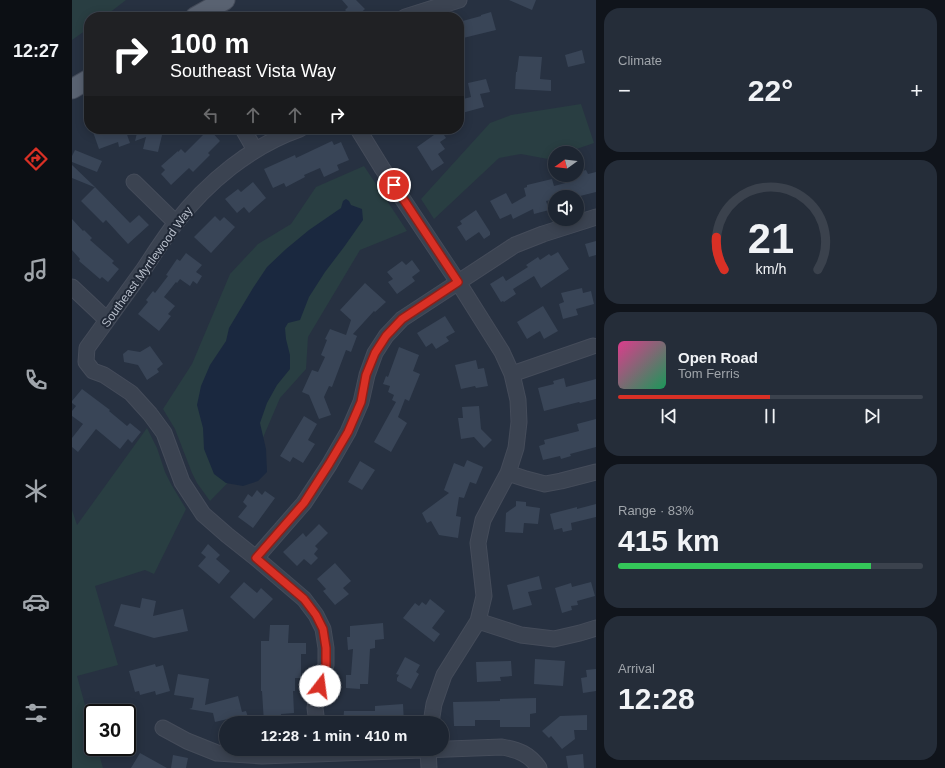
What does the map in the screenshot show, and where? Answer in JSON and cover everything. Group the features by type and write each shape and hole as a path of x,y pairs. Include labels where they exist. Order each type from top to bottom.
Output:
{"main road":[{"path":"204,12 225,0"},
{"path":"72,89 84,82"}],"street":[{"path":"421,12 459,0"},
{"path":"246,134 255,150"},
{"name":"Southeast Myrtlewood Way","path":"256,558 203,514 182,482 164,433 150,414 131,393 104,375 93,371 86,362 87,348 176,223 202,194 224,173 255,150 288,134"},
{"path":"361,134 502,352 512,374 518,400 519,422 516,448 508,473 483,520 478,543 484,596 478,621 444,675 434,704 432,716"},
{"path":"134,182 176,223"},
{"path":"316,716 318,696 326,665 326,648 323,629 316,615 304,599 256,558 304,503 329,464 348,432 361,402 366,375 375,353 386,336 402,319 515,245 543,234 596,218"},
{"path":"72,287 107,320"},
{"path":"512,374 593,346"},
{"path":"508,473 545,484 596,472"},
{"path":"478,621 521,635 554,639 596,628"},
{"path":"163,728 187,741 219,752"},
{"path":"449,749 502,748 516,750 535,761 540,768"},
{"path":"428,756 429,768"}],"green space":[{"path":"72,0 126,0 110,12 84,12 84,32 72,40"},
{"path":"581,104 594,143 584,146 548,146 548,159 521,154 499,158 434,219 421,199 490,123 511,115"},
{"path":"364,166 407,231 360,250 308,337 306,369 280,398 256,454 210,501 197,483 175,429 163,409 192,364 230,274 258,244 291,224 316,187"},
{"path":"147,428 157,448 165,472 186,509 154,574 145,570 95,586 118,665 77,676 85,704 84,756 100,756 103,768 72,768 72,510 77,525"}],"water":[{"path":"346,199 351,205 362,209 363,220 325,272 309,297 300,320 288,323 285,328 290,355 290,369 277,385 267,403 260,423 266,449 267,472 258,481 243,486 226,483 214,474 204,449 203,428 197,405 201,386 210,365 226,341 229,328 267,267 309,230 341,208 343,201"}],"building":[{"path":"342,0 356,0 365,9 362,12 347,12 345,10 348,7"},
{"path":"509,0 536,0 532,10"},
{"path":"491,12 496,30 464,38 464,21"},
{"path":"582,50 585,63 568,67 565,55"},
{"path":"519,56 542,57 540,79 551,80 551,91 515,89"},
{"path":"486,79 490,92 480,94 484,107 464,112 464,99 471,97 468,83"},
{"path":"94,134 127,134 130,143 119,147 118,142 99,149"},
{"path":"137,134 162,134 158,152 143,149 146,137 135,141"},
{"path":"204,134 214,134 220,141 208,153 210,155 193,172 189,168 171,185 161,174 165,170 161,166 181,149 185,153"},
{"path":"433,134 443,134 446,138 440,142 445,149 438,154 444,163 432,171 417,147"},
{"path":"332,141 334,145 341,142 349,160 337,165 339,170 324,177 320,168 304,175 305,177 286,187 284,183 273,188 264,169 295,155 296,158"},
{"path":"75,150 102,161 97,172 72,162 72,156"},
{"path":"72,165 95,187 72,178"},
{"path":"584,170 586,170 588,174 596,172 596,192 584,195 584,190 548,190 548,201 546,201 548,210 534,214 533,209 513,219 511,214 500,219 490,201 506,193 512,204 526,196 524,188 527,187 527,185 548,180 548,182 553,182 554,186 569,182 584,182"},
{"path":"253,182 266,198 249,213 244,207 237,213 225,199 238,189 241,192"},
{"path":"95,187 130,223 139,215 149,225 128,244 106,220 103,223 81,201"},
{"path":"476,210 490,232 490,235 484,239 479,232 466,241 457,227 462,224 460,221"},
{"path":"215,216 220,221 224,217 235,227 211,253 194,237"},
{"path":"72,219 92,238 90,240 114,261 112,263 119,269 108,282 102,277 100,279 79,261 80,259 72,250"},
{"path":"596,241 596,255 589,257 585,244"},
{"path":"558,252 569,269 541,288 534,276 513,289 516,294 504,302 501,302 490,284 503,276 506,281 528,267 526,265 538,257 540,260 549,254 551,256"},
{"path":"186,253 202,265 196,272 202,276 197,284 193,281 190,286 180,279 164,297 175,306 168,314 171,316 159,331 138,314 148,302 146,300 153,291 155,293 168,276 166,275 177,259 180,261"},
{"path":"412,260 420,271 412,277 415,281 397,294 388,282 393,279 387,272 402,261 406,265"},
{"path":"365,283 386,302 375,312 374,311 353,334 357,336 351,352 346,350 332,387 329,386 324,397 331,415 319,419 309,395 302,392 312,370 318,372 325,357 321,355 327,340 325,339 330,329 346,335 351,320 340,310"},
{"path":"582,288 583,293 591,291 594,304 576,309 578,315 563,319 559,304 564,302 561,293"},
{"path":"543,306 558,331 544,339 540,331 527,339 517,322"},
{"path":"445,316 455,332 446,337 449,341 436,349 432,343 426,347 417,333"},
{"path":"150,346 163,364 157,369 159,372 147,380 138,365 124,362 123,354 128,350 140,352"},
{"path":"399,347 419,355 413,371 420,374 409,401 405,399 398,417 407,423 391,452 374,442 396,402 392,400 394,395 388,392 390,386 383,384 386,376 388,377"},
{"path":"476,360 478,369 484,368 488,386 476,388 475,386 461,389 455,365"},
{"path":"564,378 566,387 596,379 596,399 544,411 538,388 554,384 553,381"},
{"path":"82,389 110,410 109,411 127,426 130,423 141,432 132,443 128,439 120,449 96,429 78,452 72,447 72,438 83,424 72,416 72,411 76,406 72,403 72,401"},
{"path":"479,406 481,429 492,440 484,448 474,437 461,439 458,418 463,418 462,407"},
{"path":"304,416 317,424 308,440 315,444 303,463 293,457 290,462 280,456"},
{"path":"596,419 596,447 570,454 571,456 561,459 560,456 543,460 539,446 545,444 544,440 579,431 577,424"},
{"path":"467,460 483,467 476,484 470,482 464,498 459,497 456,516 461,517 458,538 439,535 431,521 427,523 422,513 449,493 444,490 454,463 464,467"},
{"path":"360,461 375,470 362,490 348,482"},
{"path":"257,490 262,495 265,491 275,498 253,528 238,517 247,506 243,502 248,494 252,497"},
{"path":"516,501 526,502 526,506 540,508 538,524 524,523 523,533 505,532 506,513 516,506"},
{"path":"596,504 596,517 571,523 572,530 563,532 562,528 554,530 550,514"},
{"path":"319,524 328,533 315,546 318,549 314,554 318,558 311,565 304,559 297,566 283,552 303,533 306,537"},
{"path":"208,544 220,555 216,559 230,571 219,584 198,566 206,557 201,553"},
{"path":"335,563 351,581 343,588 349,594 335,605 323,591 326,589 317,579"},
{"path":"539,576 542,589 528,592 532,605 513,610 507,585"},
{"path":"244,582 257,593 261,588 273,599 254,619 230,597"},
{"path":"591,582 595,596 577,601 578,605 571,606 572,610 562,613 555,588 571,583 572,587"},
{"path":"142,598 156,601 153,616 183,609 188,631 154,638 114,626 121,604 140,608"},
{"path":"430,599 445,611 432,628 440,634 434,642 403,618 415,603 419,606 422,602 426,605"},
{"path":"383,623 384,639 375,640 375,648 370,649 368,684 360,684 360,689 346,688 346,675 351,675 353,649 348,650 347,637 350,637 350,626"},
{"path":"270,625 289,625 288,643 306,643 306,654 301,654 301,678 295,678 295,691 293,691 294,713 281,714 281,716 264,716 261,691 261,641 269,641"},
{"path":"405,657 420,665 416,672 419,674 411,689 397,681 399,675 396,674"},
{"path":"535,659 565,661 563,686 534,684"},
{"path":"511,661 512,676 500,677 501,681 477,682 476,662"},
{"path":"155,664 156,667 163,665 170,691 156,695 155,691 140,695 139,691 135,692 129,671"},
{"path":"596,669 596,691 583,693 581,678 587,677 586,670"},
{"path":"178,674 209,679 205,705 238,696 242,712 246,711 248,716 219,716 219,721 215,722 213,713 189,709 192,708 194,698 174,695"},
{"path":"536,698 536,713 530,714 530,727 500,727 500,720 475,720 475,726 454,726 453,702 500,701 500,699"},
{"path":"403,704 404,716 344,716 344,711 375,711 375,706"},
{"path":"587,715 587,730 574,730 575,739 562,749 551,736 549,738 542,731 560,716"},
{"path":"140,753 167,768 131,768"},
{"path":"583,754 584,768 568,768 566,756"},
{"path":"173,755 188,758 186,768 171,768"}],"route":[{"path":"320,686 326,665 326,648 323,629 316,615 304,599 256,558 304,503 348,432 361,402 366,375 375,353 386,336 402,319 458,282 394,185"}]}
